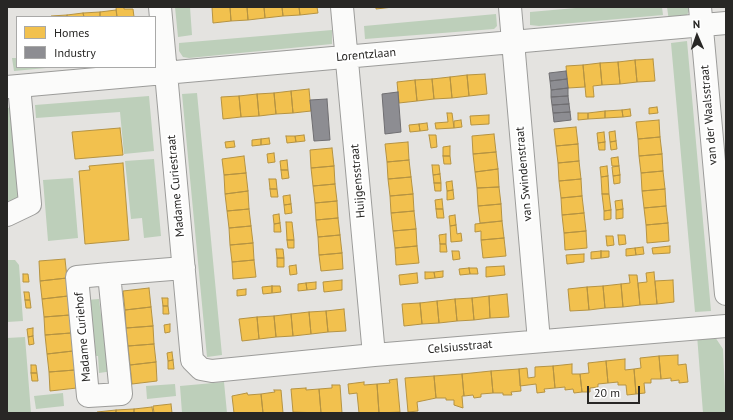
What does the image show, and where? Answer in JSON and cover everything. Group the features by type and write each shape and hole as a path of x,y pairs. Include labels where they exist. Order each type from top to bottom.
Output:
{"street":[{"name":"Madame Curiestraat","path":"160,7 192,360 196,365"},
{"name":"Huijgensstraat","path":"342,7 374,355"},
{"name":"van Swindenstraat","path":"510,7 539,340"},
{"name":"Lorentzlaan","path":"10,84 166,73 513,43 700,16 726,23"},
{"name":"van der Waalsstraat","path":"700,16 726,294"},
{"path":"7,215 30,204 10,84"},
{"name":"Madame Curiehof","path":"109,274 121,394 88,396 78,277 109,274 184,268"},
{"name":"Celsiusstraat","path":"196,365 200,369 212,371 539,340 726,326"}],"green space":[{"path":"175,7 190,7 192,35 178,37"},
{"path":"587,7 662,7 663,15 539,26 530,25 530,12"},
{"path":"667,7 691,7 686,17 669,21"},
{"path":"496,14 497,26 494,29 365,39 364,26"},
{"path":"332,30 332,44 189,58 183,57 179,51 179,43"},
{"path":"687,41 711,311 695,312 671,43"},
{"path":"12,58 16,58 16,68 46,68 14,71"},
{"path":"197,93 222,355 207,357 182,94"},
{"path":"149,96 154,151 124,154 120,112 36,118 35,105"},
{"path":"15,107 23,196 7,204 7,108"},
{"path":"154,159 161,236 144,238 142,218 131,219 125,161"},
{"path":"73,178 78,238 48,241 43,180"},
{"path":"7,260 15,260 19,265 23,321 7,322"},
{"path":"99,299 101,315 107,315 113,371 99,373 98,356 92,356 86,300"},
{"path":"697,335 715,337 723,349 726,413 703,413"},
{"path":"25,337 31,413 7,413 7,338"},
{"path":"224,382 227,413 182,413 180,386"},
{"path":"175,384 176,396 147,399 146,386"},
{"path":"63,393 64,406 36,409 34,396"}],"building: Homes":[{"path":"116,7 133,9 134,16 117,16"},
{"path":"212,7 230,7 231,21 213,23"},
{"path":"230,7 247,7 248,20 231,21"},
{"path":"247,7 264,7 265,18 248,20"},
{"path":"264,7 282,7 283,16 265,18"},
{"path":"282,7 299,7 300,15 283,16"},
{"path":"299,7 317,7 318,13 300,15"},
{"path":"376,7 393,7 376,9"},
{"path":"116,10 117,16 100,16 100,12"},
{"path":"100,12 100,16 84,16 83,13"},
{"path":"83,13 84,16 67,16"},
{"path":"653,59 655,81 637,82 635,60"},
{"path":"635,60 637,82 620,84 618,62"},
{"path":"618,62 620,84 602,85 600,63"},
{"path":"600,63 602,85 593,86 594,97 586,97 583,65"},
{"path":"583,65 585,87 568,88 566,66"},
{"path":"485,74 487,94 469,96 467,75"},
{"path":"467,75 469,96 452,98 450,77"},
{"path":"450,77 452,98 434,99 432,79"},
{"path":"432,79 434,99 417,101 415,80"},
{"path":"415,80 417,101 399,103 397,82"},
{"path":"309,89 311,111 293,113 291,91"},
{"path":"291,91 293,113 276,114 274,93"},
{"path":"274,93 276,114 259,116 257,94"},
{"path":"257,94 259,116 241,117 239,96"},
{"path":"239,96 241,117 223,119 221,97"},
{"path":"657,107 658,113 649,114 649,108"},
{"path":"630,109 631,116 623,117 622,110"},
{"path":"622,110 623,117 605,118 605,111"},
{"path":"605,111 605,118 588,119 588,113"},
{"path":"447,113 452,113 454,128 436,129 435,123 448,122"},
{"path":"578,113 588,113 588,119 578,120"},
{"path":"489,115 489,124 471,125 470,116"},
{"path":"461,120 462,127 454,128 454,121"},
{"path":"659,120 660,137 638,139 636,122"},
{"path":"427,123 428,130 420,131 419,124"},
{"path":"419,124 420,131 410,132 409,125"},
{"path":"576,127 578,144 556,146 554,129"},
{"path":"120,128 123,155 75,159 72,132"},
{"path":"615,131 616,141 610,142 609,132"},
{"path":"604,132 605,142 598,143 597,133"},
{"path":"494,134 496,152 473,154 472,136"},
{"path":"304,135 305,141 296,142 295,136"},
{"path":"429,135 436,135 437,147 431,148"},
{"path":"286,136 295,136 296,142 287,143"},
{"path":"660,137 662,154 639,156 638,139"},
{"path":"269,138 270,144 261,145 261,139"},
{"path":"261,139 261,145 252,146 252,140"},
{"path":"234,141 235,147 226,148 225,142"},
{"path":"616,141 617,149 611,150 610,142"},
{"path":"408,142 409,160 387,162 385,144"},
{"path":"605,142 605,150 599,150 598,143"},
{"path":"578,144 579,161 558,163 556,146"},
{"path":"450,146 450,156 443,156 443,147"},
{"path":"332,148 334,166 311,168 310,150"},
{"path":"496,152 498,169 475,172 473,154"},
{"path":"274,153 275,162 268,163 267,154"},
{"path":"662,154 663,171 641,173 639,156"},
{"path":"244,156 246,173 224,175 222,159"},
{"path":"443,156 450,156 451,164 444,164"},
{"path":"618,157 619,166 612,166 611,158"},
{"path":"287,160 288,170 281,170 280,161"},
{"path":"409,160 411,177 388,179 387,162"},
{"path":"579,161 581,179 559,181 558,163"},
{"path":"123,163 129,240 85,244 79,171 90,170 89,166"},
{"path":"432,165 439,165 440,174 433,175"},
{"path":"334,166 335,184 313,186 311,168"},
{"path":"607,166 608,176 601,177 600,167"},
{"path":"619,166 620,175 613,176 612,167"},
{"path":"498,169 499,187 477,188 475,172"},
{"path":"281,170 288,170 289,178 282,179"},
{"path":"663,171 665,189 642,191 641,173"},
{"path":"246,173 248,191 225,194 224,175"},
{"path":"440,174 441,183 434,183 433,175"},
{"path":"620,175 620,183 614,184 613,176"},
{"path":"608,176 609,194 602,194 601,177"},
{"path":"411,177 413,194 390,196 388,179"},
{"path":"269,179 276,179 277,189 270,189"},
{"path":"581,179 582,196 561,198 559,181"},
{"path":"452,181 453,190 447,191 446,182"},
{"path":"434,183 441,183 441,191 435,191"},
{"path":"335,184 337,201 315,203 313,186"},
{"path":"499,187 501,204 478,206 477,188"},
{"path":"270,189 277,189 278,197 271,197"},
{"path":"665,189 666,206 644,208 642,191"},
{"path":"453,190 454,199 447,200 447,191"},
{"path":"248,191 249,209 227,211 225,194"},
{"path":"413,194 414,211 391,213 390,196"},
{"path":"602,194 609,194 611,210 604,211"},
{"path":"290,195 291,204 284,205 283,196"},
{"path":"582,196 584,213 562,215 561,198"},
{"path":"442,199 443,209 436,209 435,200"},
{"path":"622,200 623,209 616,210 615,201"},
{"path":"337,201 338,218 316,220 315,203"},
{"path":"291,204 292,213 285,214 284,205"},
{"path":"501,204 502,221 480,223 478,206"},
{"path":"666,206 668,223 646,225 644,208"},
{"path":"249,209 251,226 229,228 227,211"},
{"path":"436,209 443,209 444,218 437,218"},
{"path":"623,209 623,218 616,219 616,210"},
{"path":"611,210 611,219 604,220 604,211"},
{"path":"414,211 416,229 393,231 391,213"},
{"path":"584,213 586,231 564,233 562,215"},
{"path":"279,214 280,223 274,224 273,215"},
{"path":"455,215 456,225 450,226 449,216"},
{"path":"338,218 340,235 318,237 316,220"},
{"path":"502,221 504,238 481,240 481,231 475,232 475,224"},
{"path":"286,222 292,222 294,240 287,240"},
{"path":"280,223 281,232 274,232 274,224"},
{"path":"668,223 669,241 647,243 646,225"},
{"path":"456,225 457,234 461,233 462,241 451,242 450,226"},
{"path":"251,226 253,243 230,245 229,228"},
{"path":"416,229 417,246 395,248 393,231"},
{"path":"586,231 587,248 565,250 564,233"},
{"path":"446,234 446,244 440,244 439,235"},
{"path":"340,235 342,253 319,255 318,237"},
{"path":"618,235 625,235 626,244 619,245"},
{"path":"606,236 613,236 614,245 607,246"},
{"path":"504,238 506,256 483,258 481,240"},
{"path":"287,240 294,240 294,248 288,248"},
{"path":"253,243 254,260 232,262 230,245"},
{"path":"440,244 446,244 447,252 440,252"},
{"path":"417,246 419,263 396,265 395,248"},
{"path":"670,246 670,253 653,254 652,248"},
{"path":"643,247 644,254 636,255 635,248"},
{"path":"635,248 636,255 626,256 626,249"},
{"path":"276,249 283,249 284,258 277,258"},
{"path":"452,251 459,251 460,259 453,260"},
{"path":"601,251 601,258 591,259 591,252"},
{"path":"601,251 609,251 609,257 601,258"},
{"path":"342,253 343,269 321,271 319,255"},
{"path":"584,254 584,262 567,264 566,255"},
{"path":"277,258 284,258 284,267 277,267"},
{"path":"65,259 67,278 40,281 39,261"},
{"path":"254,260 256,277 233,279 232,262"},
{"path":"296,265 297,274 290,275 289,266"},
{"path":"504,266 505,275 486,277 486,267"},
{"path":"469,268 477,268 478,274 470,274"},
{"path":"469,268 470,274 460,275 459,269"},
{"path":"443,271 443,277 435,278 434,272"},
{"path":"425,272 434,272 435,278 425,279"},
{"path":"654,272 657,304 640,305 638,283 647,282 646,273"},
{"path":"417,273 418,283 400,285 399,275"},
{"path":"23,274 28,274 29,282 23,282"},
{"path":"629,275 637,275 640,305 623,307 621,284 630,283"},
{"path":"67,278 68,296 42,299 40,281"},
{"path":"342,280 342,290 324,292 323,282"},
{"path":"673,280 674,302 657,304 655,281"},
{"path":"316,282 316,289 307,290 306,283"},
{"path":"306,283 307,290 298,291 298,284"},
{"path":"621,284 623,307 605,308 603,286"},
{"path":"272,286 272,293 263,294 262,287"},
{"path":"272,286 280,286 281,292 272,293"},
{"path":"603,286 605,308 589,310 587,287"},
{"path":"587,287 589,310 570,311 568,289"},
{"path":"149,288 151,307 125,310 123,291"},
{"path":"246,289 246,295 237,296 237,290"},
{"path":"24,292 29,292 30,300 25,300"},
{"path":"507,294 509,317 490,318 489,296"},
{"path":"68,296 70,315 44,317 42,299"},
{"path":"489,296 490,318 474,320 472,298"},
{"path":"162,298 168,298 168,306 163,306"},
{"path":"472,298 474,320 457,321 455,299"},
{"path":"455,299 457,321 439,323 437,301"},
{"path":"25,300 30,300 31,308 26,308"},
{"path":"437,301 439,323 422,324 420,303"},
{"path":"420,303 422,324 404,326 402,304"},
{"path":"163,306 168,306 169,314 163,314"},
{"path":"151,307 153,326 126,328 125,310"},
{"path":"344,309 346,331 328,332 326,311"},
{"path":"326,311 328,332 311,334 309,312"},
{"path":"309,312 311,334 293,336 291,314"},
{"path":"291,314 293,336 276,337 274,316"},
{"path":"70,315 71,333 45,335 44,317"},
{"path":"274,316 276,337 259,339 257,317"},
{"path":"257,317 259,339 242,341 239,319"},
{"path":"170,324 170,332 165,333 164,325"},
{"path":"153,326 154,344 128,346 126,328"},
{"path":"33,328 33,336 28,337 27,329"},
{"path":"71,333 73,351 47,354 45,335"},
{"path":"33,336 34,344 29,345 28,337"},
{"path":"154,344 156,362 130,365 128,346"},
{"path":"73,351 75,370 49,372 47,354"},
{"path":"172,352 173,360 168,361 167,353"},
{"path":"678,355 678,365 686,364 688,382 679,383 679,380 671,381 671,378 661,379 659,356"},
{"path":"659,356 661,379 651,379 651,383 644,383 645,393 636,394 634,369 641,368 640,358"},
{"path":"625,359 625,370 634,369 636,394 627,395 626,385 618,385 618,382 608,383 606,361"},
{"path":"173,360 174,369 168,369 168,361"},
{"path":"606,361 608,383 598,384 598,387 590,388 590,392 582,392 580,374 589,373 588,363"},
{"path":"156,362 157,381 132,384 130,365"},
{"path":"572,364 572,374 580,374 582,392 574,393 573,389 565,390 565,387 555,388 553,366"},
{"path":"31,365 36,365 37,373 31,373"},
{"path":"553,366 555,388 544,389 545,392 537,393 536,384 520,386 519,369 527,368 528,378 535,377 535,367"},
{"path":"519,369 521,391 511,392 512,395 493,393 491,371"},
{"path":"75,370 77,388 50,391 49,372"},
{"path":"491,371 493,393 481,394 481,397 474,398 473,395 464,396 462,374"},
{"path":"31,373 37,373 38,381 32,381"},
{"path":"462,374 464,396 462,396 463,408 454,405 454,400 436,398 434,376"},
{"path":"434,376 436,398 417,402 418,411 408,412 405,378"},
{"path":"397,379 400,412 379,413 377,384 390,383 389,380"},
{"path":"364,382 364,385 377,384 379,413 359,413 357,393 349,394 348,384"},
{"path":"332,385 340,385 342,413 321,413 319,389 332,388"},
{"path":"306,388 306,390 319,389 321,413 293,412 291,389"},
{"path":"274,390 281,390 283,413 263,413 261,394 275,392"},
{"path":"247,393 248,395 261,394 263,413 234,413 232,396"},
{"path":"171,404 172,413 154,413 153,406"},
{"path":"152,407 153,413 134,413 134,409"},
{"path":"134,409 134,413 116,413 116,410"},
{"path":"116,410 116,413 97,413 97,412"}],"building: Industry":[{"path":"566,71 567,79 550,81 549,73"},
{"path":"567,79 568,88 551,90 550,81"},
{"path":"568,88 568,96 551,97 551,90"},
{"path":"398,92 401,132 385,134 382,94"},
{"path":"568,96 569,104 552,105 551,97"},
{"path":"327,99 330,140 314,141 310,100"},
{"path":"569,104 570,112 553,113 552,105"},
{"path":"570,112 571,120 554,122 553,113"}]}
